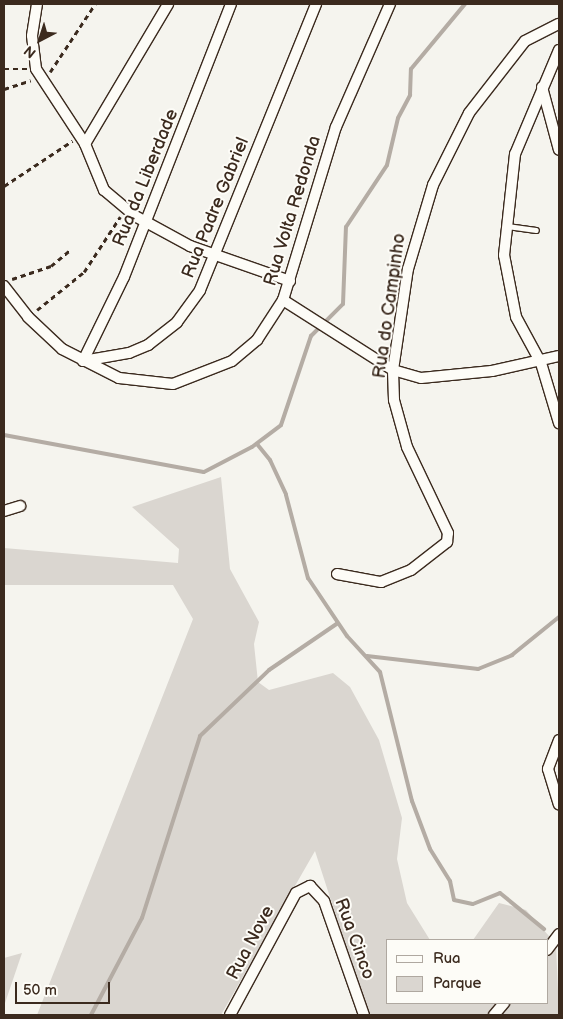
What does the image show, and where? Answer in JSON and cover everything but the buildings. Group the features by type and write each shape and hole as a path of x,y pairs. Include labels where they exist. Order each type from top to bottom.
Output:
{"street":[{"path":"37,4 32,36 38,73 82,140 104,190 125,209 146,223 214,256 290,281"},
{"path":"82,140 168,4"},
{"name":"Rua da Liberdade","path":"83,361 146,223 231,4"},
{"name":"Rua Padre Gabriel","path":"83,361 128,354 162,335 193,302 214,256 316,4"},
{"name":"Rua Volta Redonda","path":"5,283 28,317 83,361 141,383 189,380 212,372 247,350 283,300 336,127 390,4"},
{"name":"Rua do Campinho","path":"338,574 381,582 412,570 447,542 448,533 407,447 394,400 393,370 420,219 445,158 469,112 508,60 537,31 559,24"},
{"path":"559,50 515,154 505,226 510,295 523,332 541,363 559,423"},
{"path":"542,87 559,150"},
{"path":"283,300 393,370 434,378 541,363 559,356"},
{"path":"4,511 20,506"},
{"path":"559,740 548,769 559,804"},
{"name":"Rua Cinco","path":"301,887 318,890 324,901 361,1013"},
{"name":"Rua Nove","path":"230,1015 301,887"},
{"path":"494,1015 503,1004"}],"lane":[{"path":"505,226 536,230"}],"path":[{"path":"4,89 38,73 57,67 95,4"},
{"path":"4,69 38,73"},
{"path":"4,186 82,140"},
{"path":"28,317 84,272 103,249 125,209"},
{"path":"5,283 51,266 71,249"}],"green space":[{"path":"221,477 230,569 259,622 254,644 258,682 269,690 333,673 350,687 379,740 402,818 397,859 407,903 429,939 386,939 386,1004 548,1004 548,939 474,939 499,903 526,910 556,944 559,1015 368,1015 315,851 221,1015 37,1015 193,619 173,585 4,585 4,548 178,563 179,549 132,507"},
{"path":"22,953 4,1006 4,958"}],"waterway":[{"path":"4,435 204,472 252,447 281,425 311,336 343,304 346,227 387,165 398,118 410,95 411,69 465,4"},
{"path":"257,444 270,460 286,495 308,578 347,636 380,672 412,801 430,849 450,881 454,900 473,904 500,893 544,929"},
{"path":"367,656 478,669 512,655 559,617"},
{"path":"91,1015 142,918 200,736 269,670 338,623"}]}
